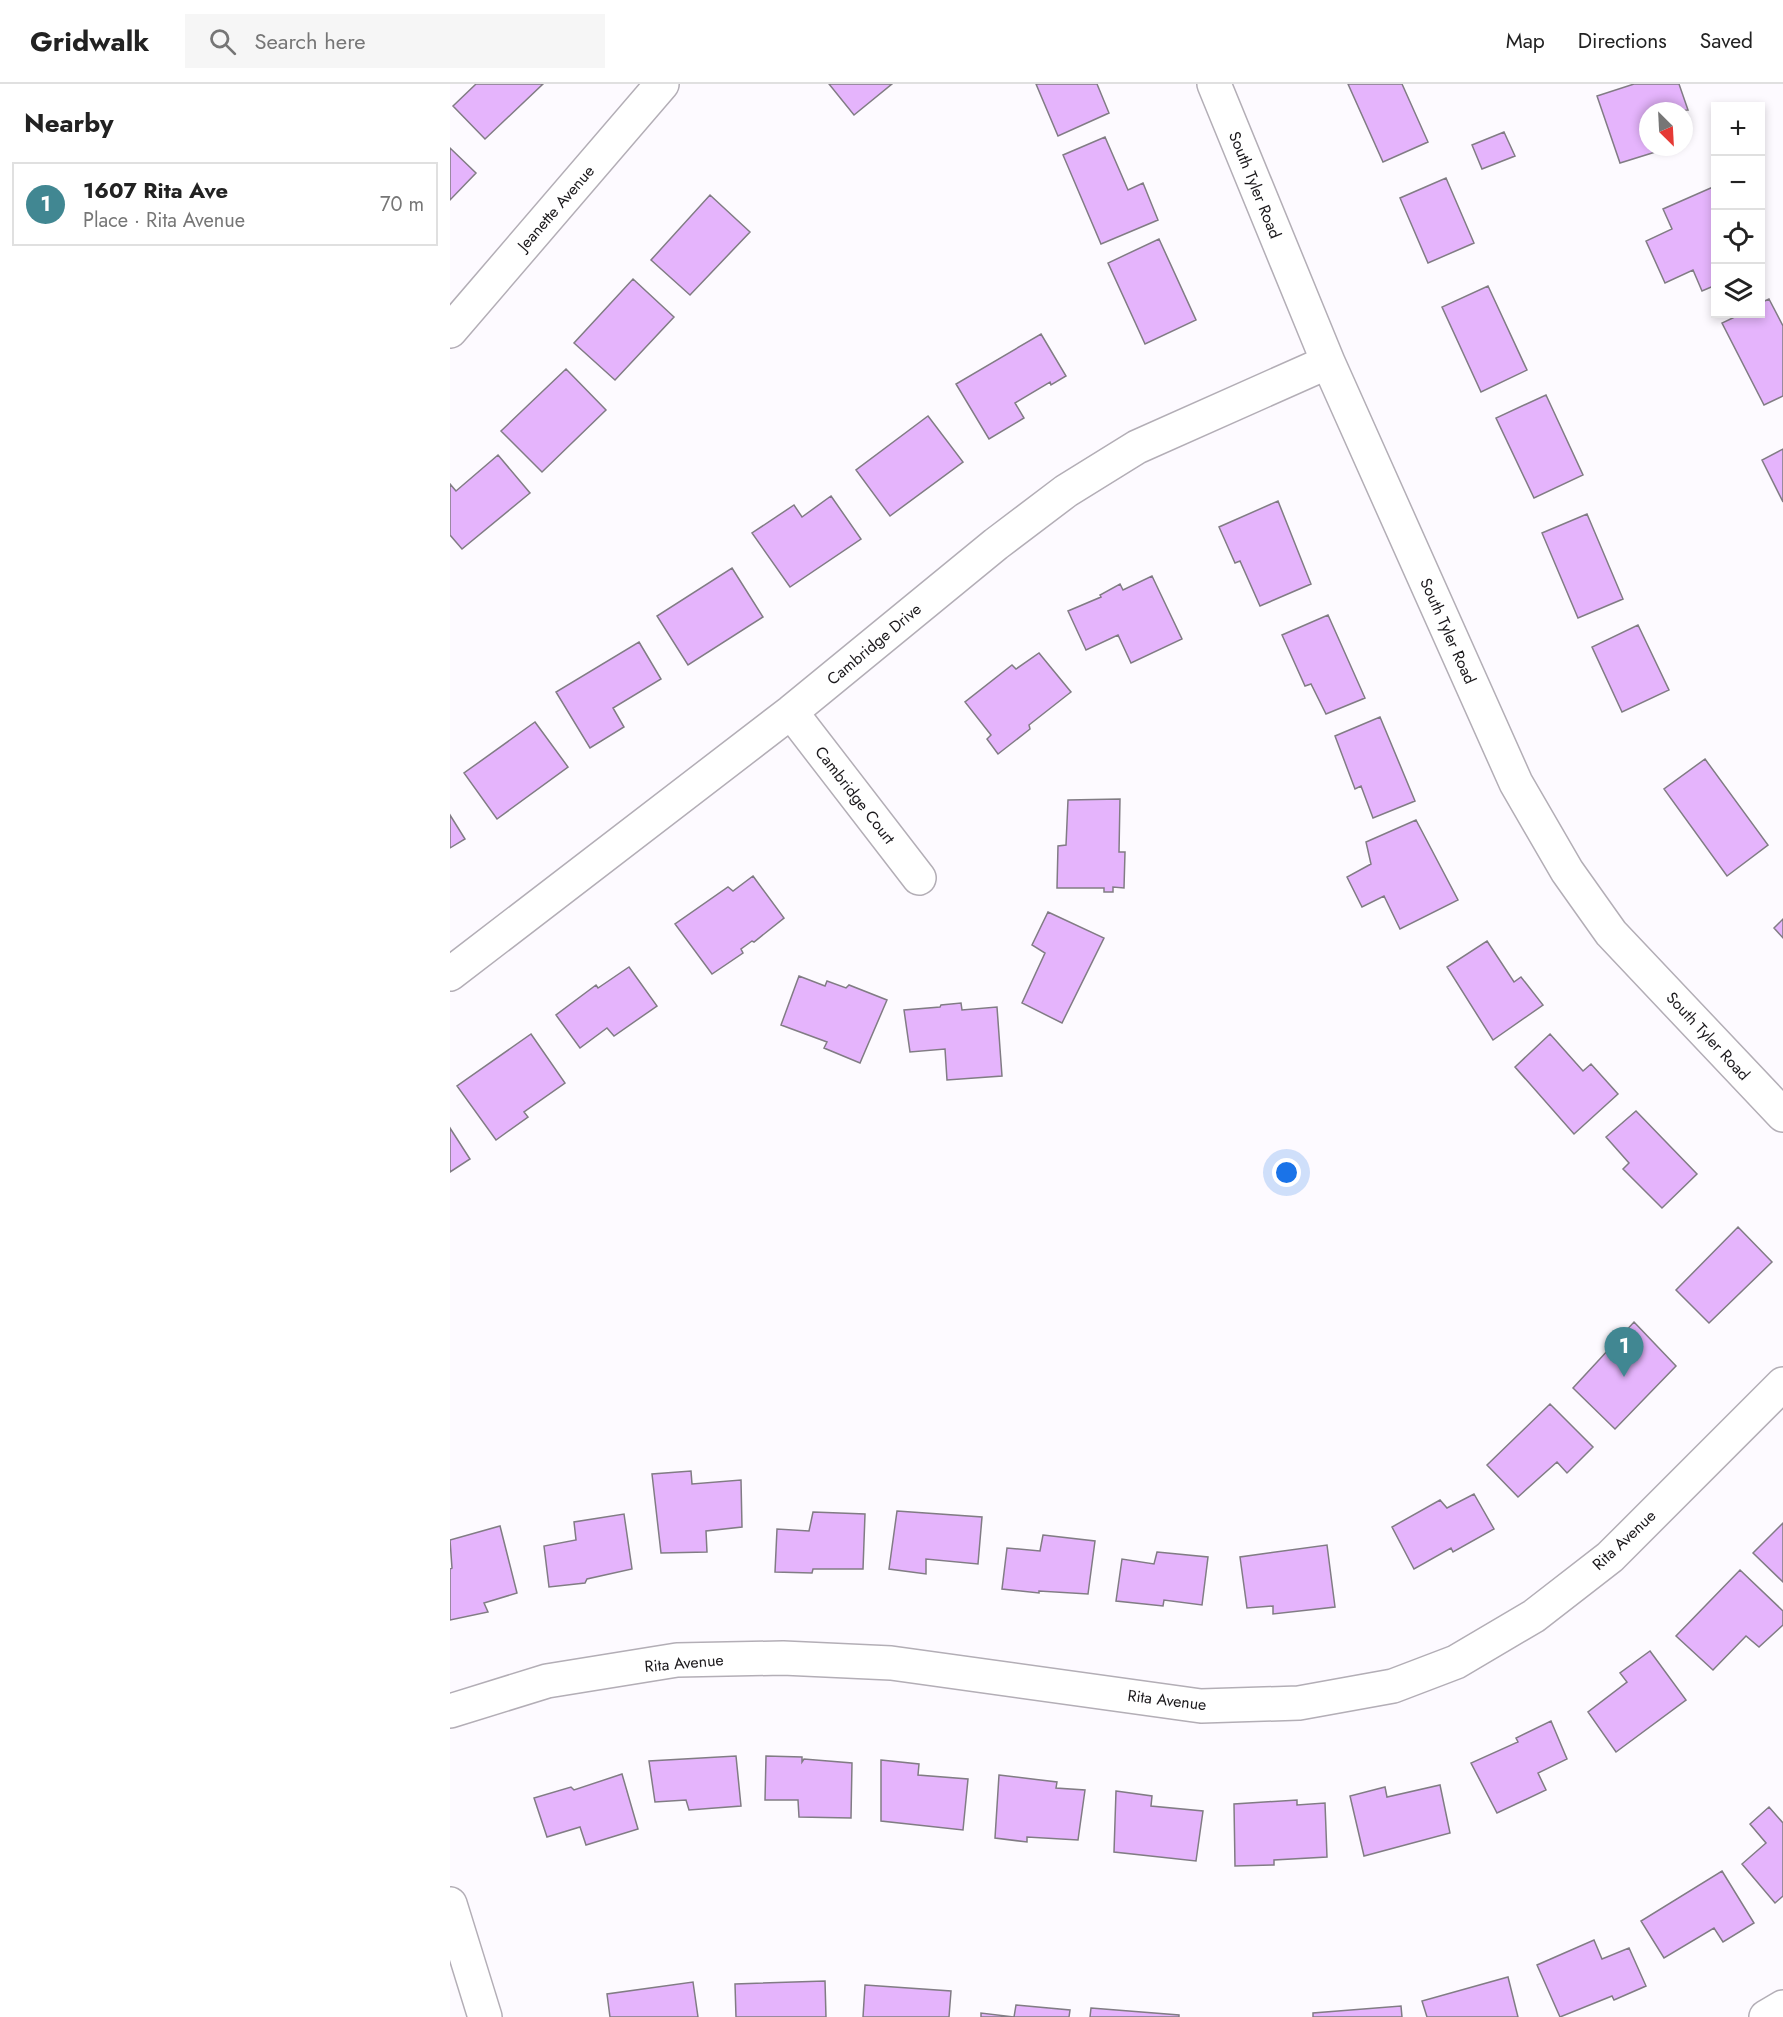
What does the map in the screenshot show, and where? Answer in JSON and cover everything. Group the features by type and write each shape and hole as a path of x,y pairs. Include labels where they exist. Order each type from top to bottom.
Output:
{"street":[{"name":"Jeanette Avenue","path":"450,332 662,84"},
{"name":"South Tyler Road","path":"1214,84 1328,362 1516,783 1567,871 1611,933 1783,1115"},
{"name":"Cambridge Drive","path":"450,975 792,712 996,543 1066,491 1137,447 1328,362"},
{"name":"Cambridge Court","path":"792,712 919,878"},
{"name":"Rita Avenue","path":"450,1711 547,1681 677,1660 783,1658 891,1663 1202,1706 1299,1703 1393,1686 1456,1662 1534,1616 1610,1557 1783,1384"},
{"path":"450,1904 485,2017"},
{"path":"1766,2017 1783,2007"}],"building":[{"path":"476,84 543,84 485,139 453,106"},
{"path":"829,84 892,84 854,115"},
{"path":"1036,84 1097,84 1109,113 1058,136"},
{"path":"1348,84 1402,84 1428,142 1383,162"},
{"path":"1634,84 1679,84 1685,102 1639,102 1639,156 1642,156 1620,163 1597,96"},
{"path":"1504,132 1515,156 1482,169 1472,145"},
{"path":"1105,137 1128,190 1143,183 1158,220 1101,244 1063,155"},
{"path":"450,148 476,173 450,200"},
{"path":"1446,178 1474,243 1428,263 1400,198"},
{"path":"1711,188 1711,287 1702,291 1693,270 1665,283 1646,241 1672,229 1663,209"},
{"path":"710,195 750,232 690,295 651,260"},
{"path":"1159,239 1196,320 1145,344 1108,263"},
{"path":"633,279 674,317 615,380 574,343"},
{"path":"1488,286 1527,370 1481,392 1442,307"},
{"path":"1769,299 1783,326 1783,396 1764,405 1722,323 1733,318 1765,318 1765,301"},
{"path":"1041,334 1066,376 1051,385 1050,382 1015,403 1024,418 989,439 956,384"},
{"path":"566,369 606,410 542,472 501,431"},
{"path":"1546,395 1583,475 1534,498 1496,418"},
{"path":"928,416 963,462 890,516 856,470"},
{"path":"1783,449 1783,502 1762,460"},
{"path":"498,455 530,493 462,549 450,535 450,484 456,491"},
{"path":"831,496 861,539 790,587 752,533 794,505 802,517"},
{"path":"1278,501 1311,584 1260,606 1240,561 1235,563 1219,527"},
{"path":"1587,514 1623,599 1578,618 1542,533"},
{"path":"732,568 763,617 688,665 657,616"},
{"path":"1152,576 1182,639 1131,663 1118,635 1086,650 1068,611 1101,597 1100,595 1120,584 1123,590"},
{"path":"1328,615 1365,698 1326,714 1311,684 1305,686 1282,635"},
{"path":"1638,625 1669,690 1622,712 1592,647"},
{"path":"639,642 661,679 613,708 624,727 590,748 556,692"},
{"path":"1039,653 1071,692 1029,725 1030,729 998,754 987,739 991,735 965,702 1012,665 1016,669"},
{"path":"1380,717 1415,801 1373,818 1361,786 1355,789 1335,736"},
{"path":"535,722 568,767 497,819 464,773"},
{"path":"1705,759 1768,845 1727,876 1664,789"},
{"path":"1120,799 1119,852 1125,852 1124,888 1113,887 1113,892 1104,892 1104,888 1057,888 1058,846 1066,845 1068,800"},
{"path":"450,815 465,839 450,848"},
{"path":"1416,820 1458,900 1400,929 1384,896 1362,907 1347,877 1371,864 1366,842"},
{"path":"753,876 784,918 754,942 752,941 741,949 743,953 712,974 675,924 728,887 733,891"},
{"path":"1048,912 1104,938 1062,1023 1022,1003 1045,953 1032,945"},
{"path":"1783,919 1783,938 1774,928"},
{"path":"1487,941 1514,982 1521,977 1543,1005 1493,1040 1447,967"},
{"path":"629,967 657,1006 614,1036 607,1028 580,1048 556,1015 596,985 598,988"},
{"path":"799,976 825,986 827,981 846,988 849,985 887,1000 860,1063 824,1048 827,1042 781,1025"},
{"path":"961,1003 962,1010 997,1007 1002,1076 947,1080 945,1049 910,1052 904,1010"},
{"path":"531,1034 565,1083 524,1112 528,1117 496,1140 457,1086"},
{"path":"1550,1034 1583,1071 1591,1064 1618,1094 1574,1134 1515,1067"},
{"path":"1636,1111 1697,1174 1662,1208 1623,1169 1629,1163 1606,1137"},
{"path":"450,1128 470,1159 450,1172"},
{"path":"1738,1227 1772,1262 1709,1323 1676,1290"},
{"path":"1634,1322 1676,1366 1615,1429 1573,1388"},
{"path":"1550,1404 1593,1447 1567,1473 1557,1462 1518,1497 1487,1465"},
{"path":"691,1471 692,1484 741,1480 742,1527 706,1531 707,1552 661,1553 652,1474"},
{"path":"1474,1494 1494,1529 1453,1552 1451,1548 1414,1569 1392,1527 1440,1500 1447,1508"},
{"path":"897,1511 982,1517 978,1564 926,1559 926,1574 889,1569"},
{"path":"813,1512 865,1514 863,1569 813,1569 812,1573 775,1572 777,1529 809,1531"},
{"path":"624,1514 632,1569 587,1579 585,1583 549,1587 544,1546 576,1540 574,1522"},
{"path":"1783,1523 1783,1582 1753,1553"},
{"path":"500,1526 517,1593 484,1603 488,1612 450,1620 450,1569 452,1568 450,1540"},
{"path":"1043,1535 1095,1541 1088,1594 1039,1591 1039,1593 1002,1589 1007,1548 1040,1551"},
{"path":"1327,1545 1335,1607 1273,1614 1273,1606 1247,1608 1240,1557"},
{"path":"1157,1552 1208,1557 1202,1605 1164,1600 1163,1606 1116,1601 1122,1559 1154,1564"},
{"path":"1740,1570 1783,1611 1783,1625 1759,1647 1746,1636 1713,1670 1676,1636"},
{"path":"1650,1651 1686,1700 1616,1752 1588,1712 1627,1682 1620,1673"},
{"path":"1551,1721 1567,1759 1538,1773 1546,1790 1497,1813 1471,1763 1518,1742 1516,1738"},
{"path":"736,1756 741,1806 689,1810 686,1800 655,1802 649,1761"},
{"path":"766,1756 802,1757 802,1762 804,1759 852,1763 851,1818 799,1817 798,1800 765,1800"},
{"path":"881,1760 919,1764 918,1775 968,1779 963,1830 881,1821"},
{"path":"622,1774 638,1829 586,1845 580,1827 547,1837 534,1798 571,1787 574,1790"},
{"path":"999,1775 1057,1782 1056,1788 1085,1790 1078,1840 1027,1837 1027,1842 995,1838"},
{"path":"1440,1785 1450,1833 1364,1856 1350,1796 1385,1787 1387,1797"},
{"path":"1116,1791 1152,1796 1151,1806 1203,1811 1196,1861 1114,1852"},
{"path":"1297,1800 1297,1805 1325,1803 1327,1857 1274,1860 1274,1865 1235,1866 1234,1804"},
{"path":"1769,1807 1783,1823 1783,1896 1775,1903 1742,1864 1766,1843 1750,1824"},
{"path":"1722,1871 1754,1923 1723,1942 1714,1928 1664,1958 1641,1921"},
{"path":"1594,1940 1602,1959 1629,1948 1646,1986 1614,2000 1612,1996 1560,2017 1537,1965"},
{"path":"1508,1977 1518,2017 1427,2017 1422,2001"},
{"path":"825,1981 826,2017 736,2017 735,1984"},
{"path":"693,1982 698,2017 610,2017 607,1994"},
{"path":"865,1985 951,1991 949,2017 863,2017"},
{"path":"1016,2005 1070,2010 1069,2017 1014,2017"},
{"path":"1401,2006 1402,2017 1313,2017 1313,2013"},
{"path":"1091,2008 1179,2015 1179,2017 1090,2017"},
{"path":"981,2013 1014,2017 981,2017"}],"place":[{"name":"1607 Rita Ave","path":"1624,1377"}]}
